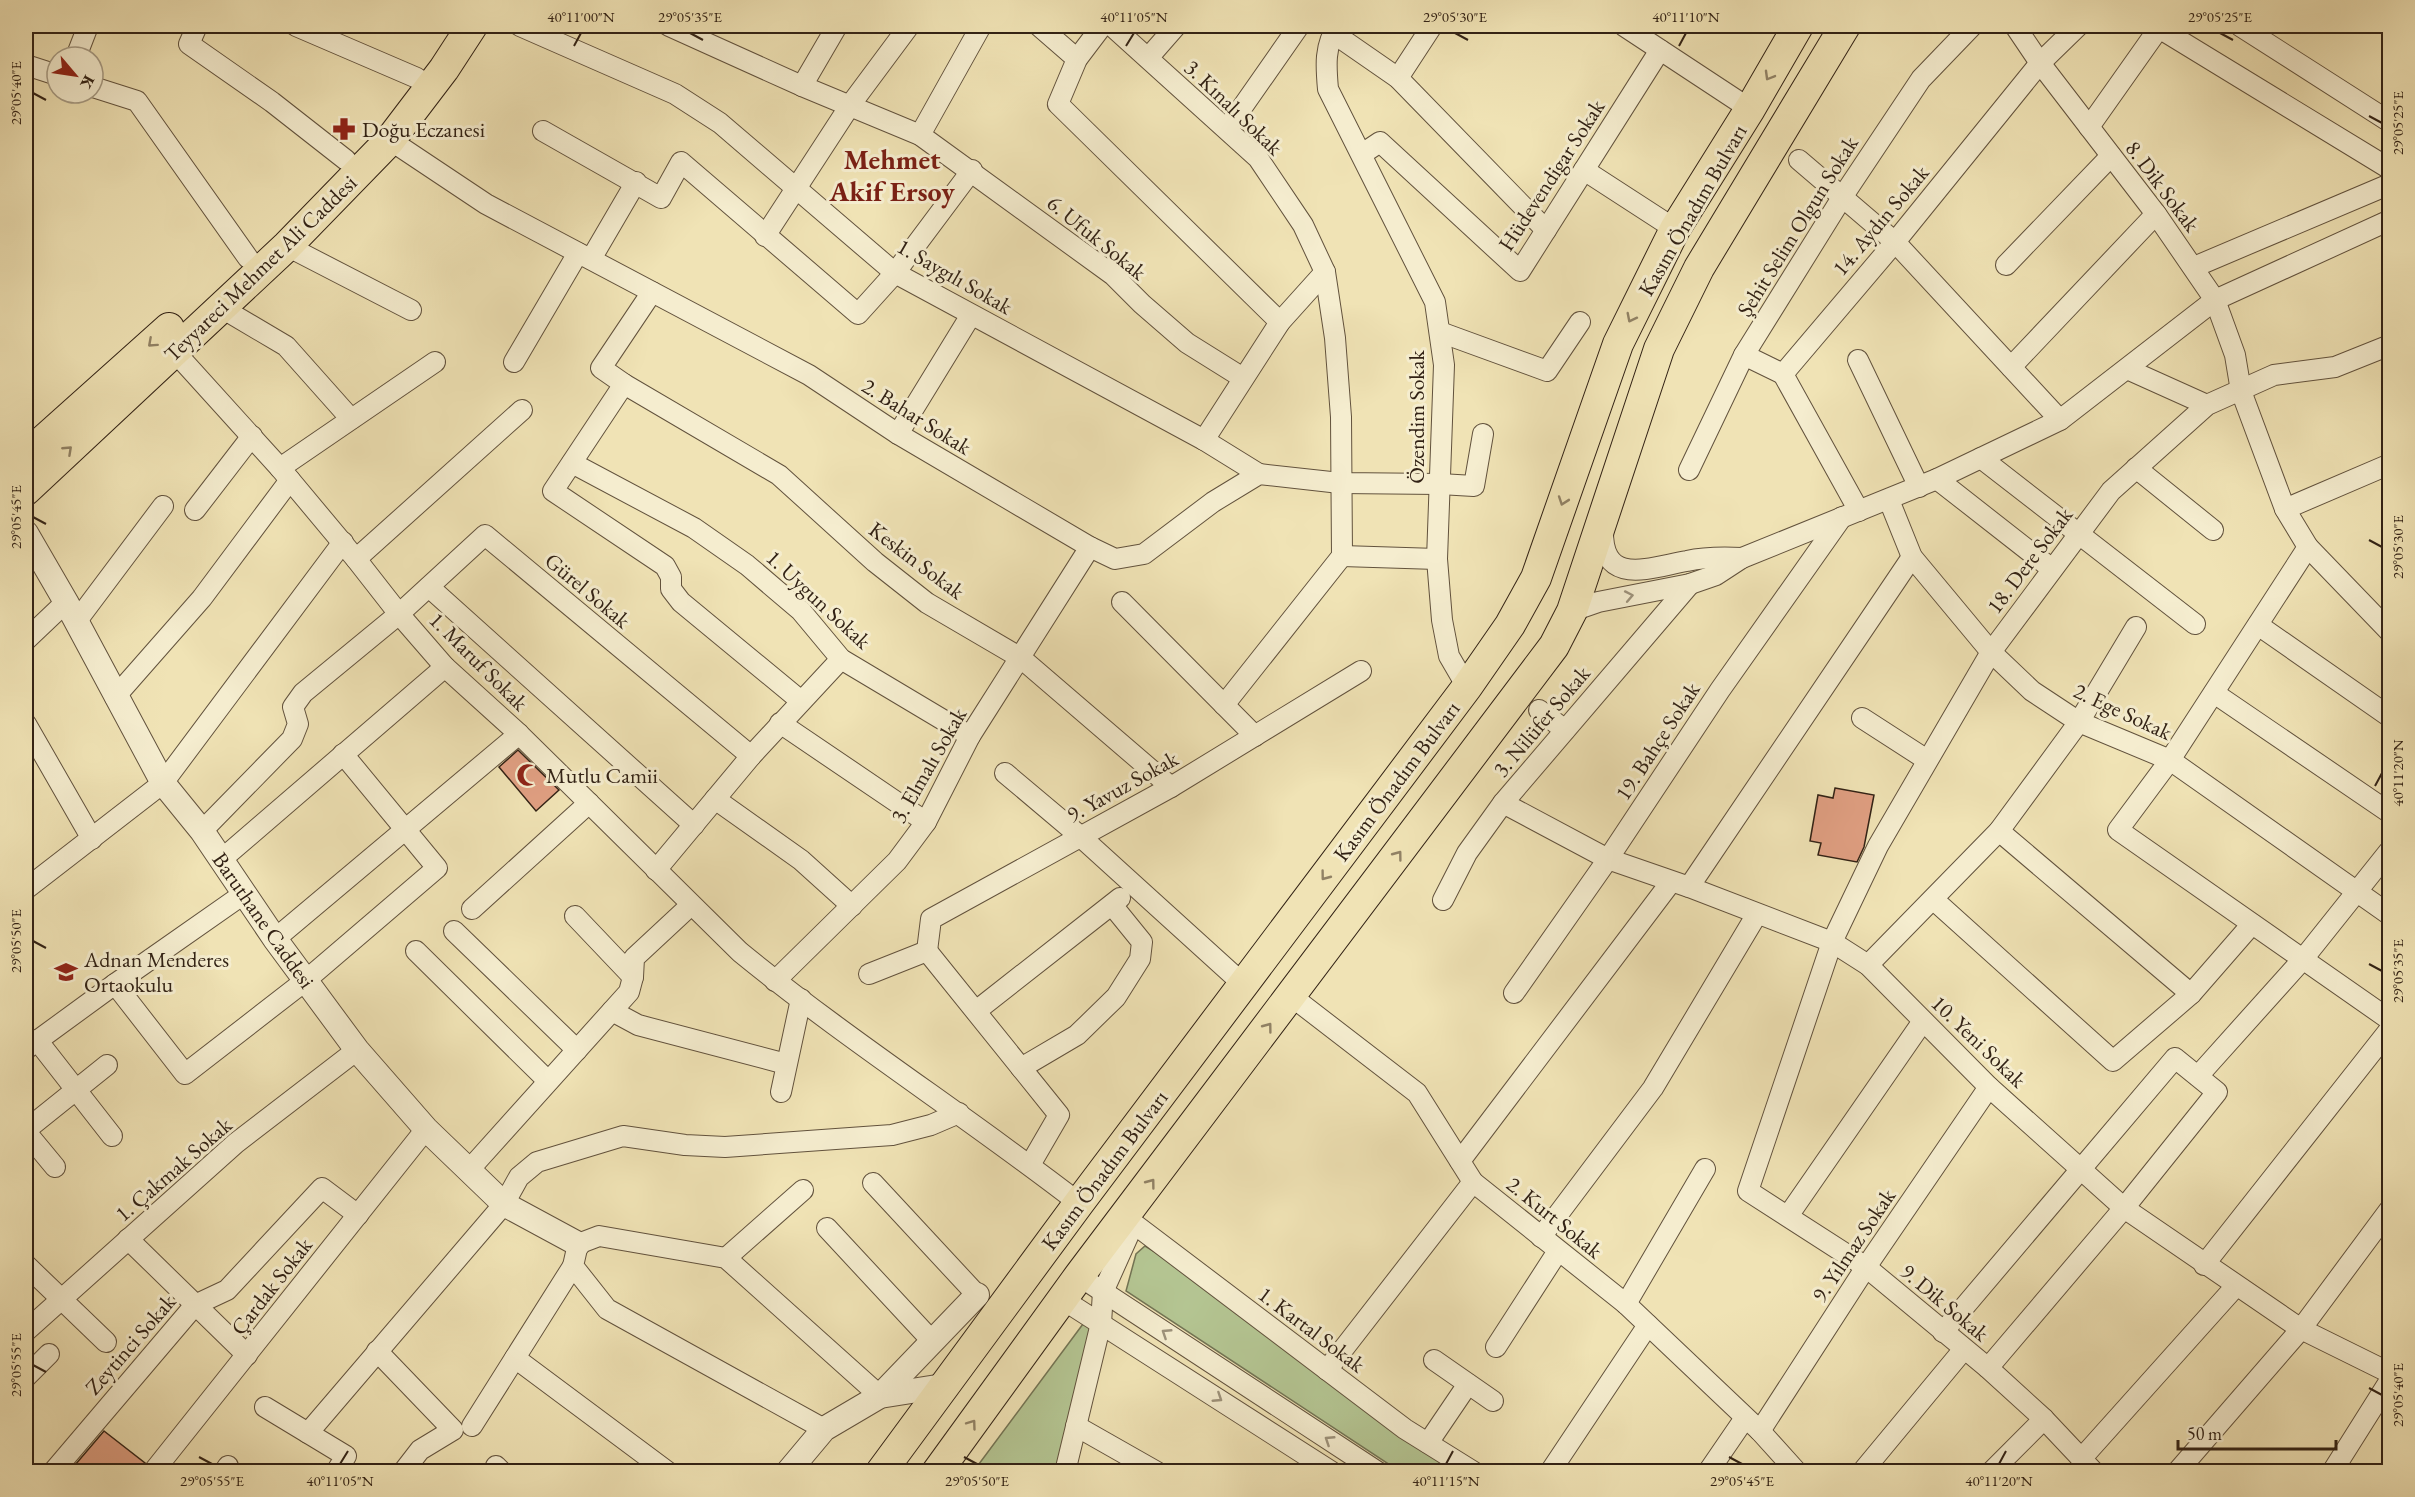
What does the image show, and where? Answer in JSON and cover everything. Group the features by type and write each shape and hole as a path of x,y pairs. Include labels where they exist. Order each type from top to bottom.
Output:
{"main road":[{"name":"Teyyareci Mehmet Ali Caddesi","path":"26,456 248,258 379,126 417,78 448,26"},
{"name":"Teyyareci Mehmet Ali Caddesi","path":"26,490 287,246 390,140 444,69 472,26"},
{"name":"Kasım Önadım Bulvarı","path":"881,1472 1079,1203 1467,687 1510,625 1536,578 1618,344 1675,229 1750,109 1798,26"},
{"name":"Kasım Önadım Bulvarı","path":"938,1472 1082,1289 1291,996 1554,646 1572,611 1659,349 1699,268 1845,26"}],"street":[{"path":"81,45 88,26"},
{"path":"296,26 417,78"},
{"name":"1. Saygılı Sokak","path":"519,26 675,94 720,123 895,273 1204,440 1259,474"},
{"name":"6. Ufuk Sokak","path":"671,26 802,86 851,104 920,135 972,170 1113,274 1142,304 1187,342 1243,378"},
{"path":"802,86 837,26"},
{"path":"765,236 851,104 909,26"},
{"path":"920,135 981,26"},
{"path":"1039,26 1077,60"},
{"path":"1102,26 1077,60 1058,104 1280,322"},
{"name":"3. Kınalı Sokak","path":"1112,26 1258,158 1303,225 1325,272 1335,338 1341,417 1342,556"},
{"path":"1148,58 1176,26"},
{"path":"1227,129 1299,26"},
{"path":"1398,78 1432,26"},
{"path":"1624,26 1750,109"},
{"name":"Şehit Selim Olgun Sokak","path":"1689,470 1744,355 1843,196 1921,79 1972,26"},
{"name":"8. Dik Sokak","path":"2016,26 2040,63 2156,214 2215,300 2235,355 2241,391 2285,509 2308,547 2390,632"},
{"name":"14. Aydın Sokak","path":"1783,374 1895,242 2040,63 2078,26"},
{"path":"2240,26 2390,122"},
{"path":"1334,28 1398,78 1546,230"},
{"name":"Özendim Sokak","path":"1334,28 1326,57 1328,89 1435,302 1444,365 1437,559 1442,620 1449,656 1467,687"},
{"path":"2089,127 2159,28 2390,169"},
{"path":"193,34 272,102 346,159"},
{"name":"Hüdevendigar Sokak","path":"1362,154 1380,142 1520,272 1660,50"},
{"path":"26,64 45,71"},
{"path":"105,91 137,101 248,258"},
{"path":"543,131 661,198 681,162 858,314 895,273 972,170"},
{"name":"2. Bahar Sokak","path":"390,140 486,204 809,375 898,434 1089,547 1115,559 1144,554 1214,502 1259,474"},
{"path":"2006,265 2111,156"},
{"path":"1799,160 1895,242 2060,420"},
{"path":"1584,170 1675,229"},
{"path":"514,362 636,182"},
{"path":"2194,267 2390,184"},
{"path":"2011,367 2156,214"},
{"path":"1572,611 1598,602 1690,584 1716,575 1742,558 1889,500 1982,458 2060,420 2215,300 2390,220"},
{"path":"287,246 411,310"},
{"path":"1204,440 1280,322 1325,272"},
{"name":"Keskin Sokak","path":"652,292 601,368 624,384 779,475 875,562 927,603 1021,658 1171,787"},
{"path":"220,307 286,346 351,419"},
{"path":"898,434 971,315"},
{"path":"1440,332 1547,371 1580,321"},
{"name":"18. Dere Sokak","path":"1748,1191 1832,942 1878,846 1991,652 2111,490 2207,405 2274,375 2335,367 2390,345"},
{"name":"1. Maruf Sokak","path":"174,351 285,474 445,667 519,734 740,952 775,981 959,1113 1079,1203"},
{"path":"1744,355 1783,374 1850,514"},
{"path":"1858,360 1918,487"},
{"path":"115,697 202,598 285,474 351,419 435,362"},
{"path":"2127,369 2207,405"},
{"path":"624,384 553,491 665,566 671,577 671,589 681,602 801,701"},
{"path":"356,559 522,410"},
{"path":"1259,474 1340,483 1474,486 1483,434"},
{"path":"195,510 252,436"},
{"path":"1982,458 2195,624"},
{"name":"1. Uygun Sokak","path":"572,464 694,528 747,565 801,611 842,659 970,736"},
{"path":"2285,509 2390,464"},
{"path":"2136,468 2213,530"},
{"path":"1937,479 2052,569"},
{"name":"2. Ege Sokak","path":"1889,500 1912,557 1991,652 2032,691 2079,722 2170,760 2390,915"},
{"path":"26,640 71,612 163,506"},
{"name":"19. Bahçe Sokak","path":"1514,993 1608,859 1720,690 1850,514"},
{"path":"1603,520 1603,545 1607,555 1617,564 1631,571 1720,557 1742,558"},
{"name":"Baruthane Caddesi","path":"26,532 163,783 202,831 275,939 357,1050 426,1130 468,1171 504,1204 575,1255"},
{"name":"Gürel Sokak","path":"202,831 292,739 298,724 293,707 303,693 399,614 484,535 751,756"},
{"path":"26,889 163,783 343,542"},
{"name":"3. Elmalı Sokak","path":"775,981 897,861 926,822 970,736 1089,547"},
{"path":"2308,547 2170,760 2118,830 2390,1020"},
{"path":"1224,705 1342,556 1437,559"},
{"path":"1460,1161 1680,884 1912,557"},
{"name":"3. Nilüfer Sokak","path":"1443,900 1467,853 1503,803 1690,584"},
{"path":"429,587 694,825"},
{"path":"1122,602 1255,736"},
{"path":"2258,625 2390,717"},
{"path":"1868,965 1999,831 2079,722 2136,627"},
{"path":"656,870 780,723 842,659"},
{"path":"222,859 445,667"},
{"name":"9. Yavuz Sokak","path":"927,951 931,919 1171,787 1361,671"},
{"path":"2214,693 2390,813"},
{"path":"1539,710 1565,730"},
{"path":"1862,718 1927,760"},
{"path":"780,723 926,822"},
{"path":"26,724 92,838"},
{"path":"275,939 519,734"},
{"path":"115,984 185,1074 305,981 437,868 343,754"},
{"path":"1005,773 1081,837 1243,984"},
{"path":"715,799 801,860 852,906"},
{"path":"472,909 589,803"},
{"name":"10. Yeni Sokak","path":"1503,803 1608,859 1832,942 1868,965 1989,1087 2124,1208 2204,1265 2301,1329 2390,1373"},
{"path":"1999,831 2191,994"},
{"path":"2198,1076 2303,959 2390,850"},
{"path":"976,1011 1134,887"},
{"path":"111,1136 76,1090 31,1045 245,894"},
{"path":"1934,900 2113,1061 2191,994 2252,924"},
{"path":"468,1171 629,992 634,958 691,905"},
{"path":"1021,1068 1077,1035 1116,997 1140,959 1142,942 1112,905"},
{"path":"1541,1236 1653,1088 1757,914"},
{"path":"575,916 633,977"},
{"path":"454,931 577,1050"},
{"path":"416,951 549,1081"},
{"path":"869,974 927,951 1059,1115 1030,1165"},
{"name":"2. Kurt Sokak","path":"1291,996 1417,1093 1473,1182 1626,1304 1760,1431 1797,1472"},
{"path":"781,1092 801,999"},
{"path":"612,1011 638,1025 786,1064"},
{"path":"1788,1216 1923,1021"},
{"path":"2204,1265 2390,1029"},
{"name":"1. Çakmak Sokak","path":"26,1331 236,1143 357,1050"},
{"path":"1943,1332 2175,1058 2198,1076 2217,1092 2124,1208 1988,1368"},
{"path":"55,1167 26,1131 107,1065"},
{"name":"9. Yılmaz Sokak","path":"1760,1431 1866,1267 1989,1087"},
{"path":"308,1433 504,1204 519,1178 537,1162 623,1136 685,1145 725,1147 892,1135 931,1125 959,1113"},
{"name":"Çardak Sokak","path":"153,1472 426,1130"},
{"path":"1626,1304 1706,1169"},
{"path":"1327,1370 1473,1182"},
{"path":"788,1472 824,1429 880,1396 977,1295 873,1183"},
{"name":"Zeytinci Sokak","path":"53,1472 195,1305 227,1290 322,1188 358,1215"},
{"path":"726,1258 803,1190"},
{"name":"9. Dik Sokak","path":"1748,1191 1866,1267 1988,1368 2044,1419 2087,1465"},
{"path":"2177,1472 2301,1329 2390,1209"},
{"name":"1. Kartal Sokak","path":"1130,1220 1404,1429 1474,1472"},
{"path":"826,1228 932,1341"},
{"path":"403,1472 420,1450 463,1428 515,1358 575,1255 599,1236 726,1258 880,1396"},
{"path":"128,1239 247,1355"},
{"path":"1496,1347 1558,1251"},
{"path":"575,1255 607,1309 824,1429"},
{"path":"26,1265 106,1342"},
{"path":"2087,1465 2236,1286"},
{"path":"1082,1289 1101,1323 1332,1472"},
{"path":"1065,1472 1101,1323 1082,1289"},
{"path":"1082,1289 1378,1472"},
{"path":"1550,1472 1648,1325"},
{"path":"1862,1472 1964,1349"},
{"path":"377,1351 463,1428"},
{"path":"26,1377 49,1354"},
{"path":"515,1358 668,1472"},
{"path":"1434,1360 1493,1401"},
{"path":"2332,1472 2390,1380"},
{"path":"1428,1443 1468,1384"},
{"path":"880,1396 943,1386"},
{"path":"265,1407 346,1456 336,1472"},
{"path":"1708,1472 1745,1418"},
{"path":"1991,1472 2044,1419"},
{"path":"1076,1426 1157,1472"}],"green space":[{"path":"1145,1246 1170,1261 1459,1471 1399,1471 1126,1291 1136,1254"},
{"path":"1098,1321 1062,1471 973,1472 1083,1324"}],"building":[{"name":"Mutlu Camii","path":"518,750 559,790 536,811 499,767"},
{"path":"1835,788 1874,795 1864,847 1857,862 1818,855 1821,843 1810,841 1818,795 1833,798"},
{"path":"104,1431 145,1463 141,1472 69,1472"}],"place":[{"name":"Doğu Eczanesi","path":"344,129"},
{"name":"Mutlu Camii","path":"528,775"},
{"name":"Adnan Menderes Ortaokulu","path":"66,972"}],"district":[{"name":"Mehmet Akif Ersoy","path":"892,175"}]}
